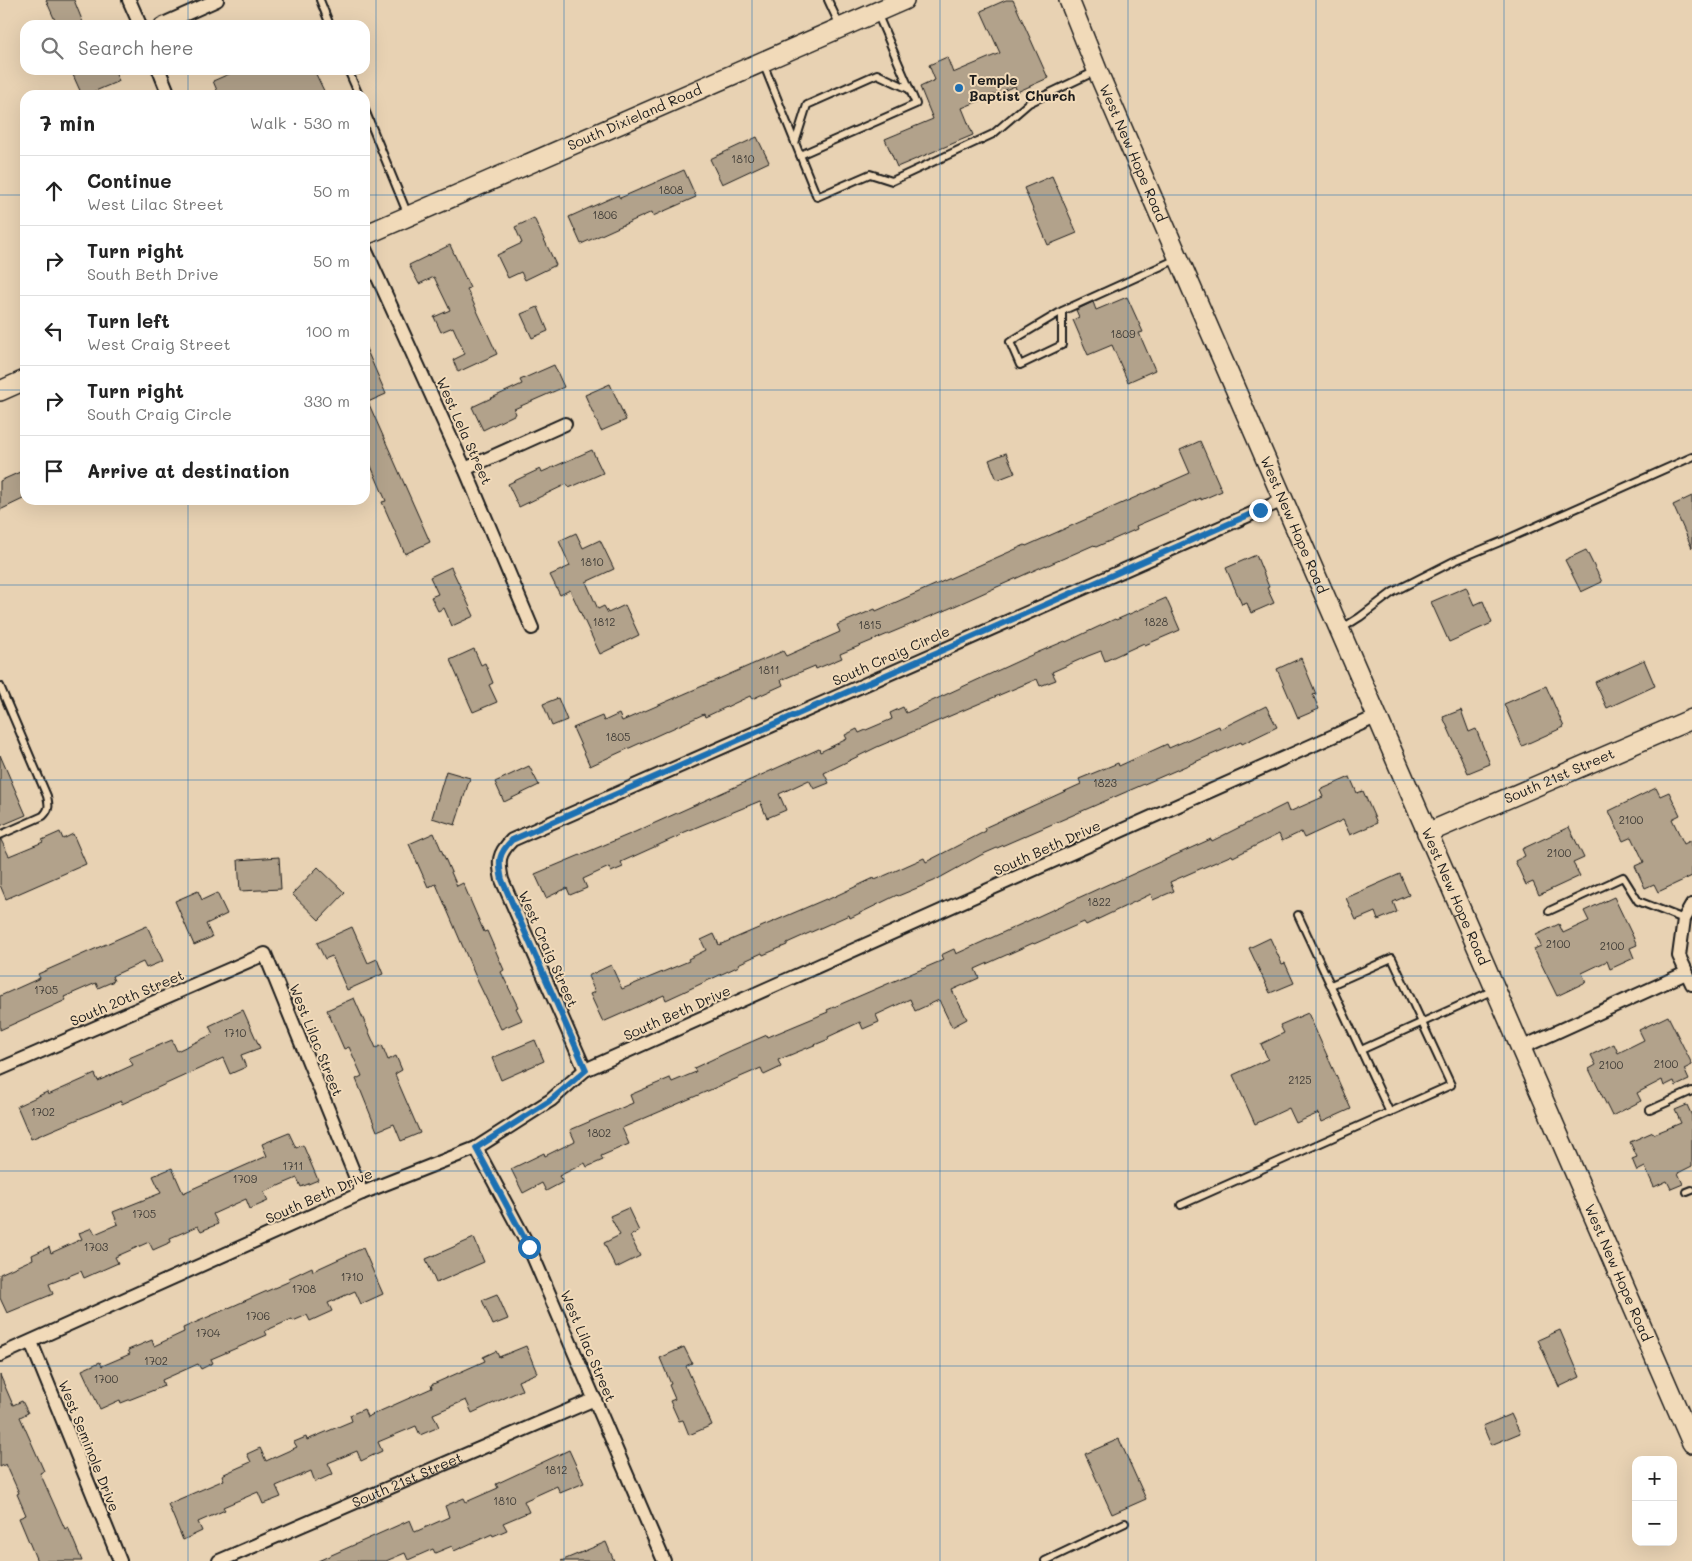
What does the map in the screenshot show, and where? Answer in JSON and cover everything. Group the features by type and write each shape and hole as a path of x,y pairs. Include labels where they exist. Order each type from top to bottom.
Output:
{"main road":[{"name":"South Dixieland Road","path":"370,233 904,0"},
{"name":"West New Hope Road","path":"1069,0 1178,258 1692,1443"},
{"path":"0,391 20,382"},
{"name":"South 21st Street","path":"1427,833 1692,719"}],"street":[{"path":"129,0 138,20"},
{"path":"172,20 217,0"},
{"path":"161,75 167,90"},
{"name":"West Lela Street","path":"370,260 465,469 532,628"},
{"path":"465,469 564,424"},
{"name":"South Craig Circle","path":"512,840 1283,500"},
{"name":"South Beth Drive","path":"0,1355 362,1193 476,1148 551,1100 586,1070 1378,716"},
{"name":"West Craig Street","path":"512,840 502,850 499,864 502,880 586,1070"},
{"path":"1521,1048 1689,979 1679,956 1684,919 1692,905"},
{"name":"South 20th Street","path":"0,1069 265,954"},
{"name":"West Lilac Street","path":"265,954 362,1193"},
{"name":"West Lilac Street","path":"476,1148 529,1247 664,1561"},
{"name":"West Seminole Drive","path":"31,1342 120,1561"},
{"name":"South 21st Street","path":"219,1561 595,1399"}],"lane":[{"path":"320,0 328,20"},
{"path":"828,0 841,27"},
{"path":"800,155 916,104 877,12"},
{"path":"763,62 817,197 870,174 892,181 993,134 1028,103 1097,70"},
{"path":"795,142 807,105 877,74 910,89"},
{"path":"350,75 357,90"},
{"path":"370,122 409,216"},
{"path":"1062,311 1062,344 1020,365 1010,342 1062,311 1178,258"},
{"path":"1340,630 1393,592 1454,561 1692,457"},
{"path":"0,686 48,796 49,805 48,811 43,816 0,835"},
{"path":"1549,911 1623,877 1638,901 1684,919"},
{"path":"1298,915 1390,1113"},
{"path":"1181,1205 1451,1085 1392,958 1331,985"},
{"path":"1361,1050 1495,990"},
{"path":"1650,1110 1692,1091"},
{"path":"1046,1561 1125,1523"}],"building":[{"path":"46,0 74,0 82,20 55,20"},
{"path":"1006,0 1013,0 1048,78 1017,92 1015,86 962,108 973,135 897,167 885,139 933,119 920,87 935,80 929,65 947,57 953,73 1000,53 981,11"},
{"path":"73,75 116,75 119,81 98,90 80,90"},
{"path":"227,75 316,75 324,90 217,90 213,81"},
{"path":"757,137 769,162 722,184 710,159"},
{"path":"684,170 696,197 653,216 652,212 581,244 569,217 618,195 620,198"},
{"path":"1052,176 1077,233 1048,245 1024,188"},
{"path":"534,218 556,265 525,280 521,272 508,278 497,255 522,243 515,227"},
{"path":"450,245 470,288 467,289 497,354 458,372 453,360 465,354 453,327 441,332 434,317 450,310 434,277 419,284 409,265"},
{"path":"1127,297 1143,332 1139,333 1155,370 1128,382 1112,345 1088,355 1073,320 1079,317 1076,310 1093,302 1096,310"},
{"path":"538,307 548,331 532,338 521,314"},
{"path":"370,357 386,394 370,401"},
{"path":"554,365 564,387 514,409 516,414 483,430 472,407 522,384 520,380"},
{"path":"610,384 626,420 601,431 585,395"},
{"path":"370,407 430,542 405,554 382,502 386,501 370,464"},
{"path":"1200,441 1222,491 1136,526 1137,529 1096,547 1094,545 1046,565 948,609 840,654 842,658 816,669 815,666 781,680 783,685 752,699 750,696 705,717 704,714 590,766 573,728 602,716 604,721 619,714 622,721 783,651 786,656 840,632 837,625 875,609 876,611 1190,473 1180,450"},
{"path":"592,450 603,473 569,488 567,484 519,507 508,484 540,469 542,472"},
{"path":"1006,453 1015,473 997,480 989,460"},
{"path":"20,472 20,500 0,510 0,481"},
{"path":"1692,496 1692,548 1673,505"},
{"path":"576,533 583,548 600,540 614,569 586,582 598,609 604,606 608,613 625,605 639,635 600,654 570,590 560,595 550,575 570,566 559,541"},
{"path":"1586,550 1602,582 1581,592 1565,560"},
{"path":"1256,555 1274,603 1251,613 1247,603 1242,605 1226,568"},
{"path":"451,567 474,616 452,626 444,608 438,611 431,597 438,594 430,577"},
{"path":"1466,587 1474,605 1483,601 1492,623 1449,642 1431,602"},
{"path":"1166,598 1180,630 1145,645 1144,643 1105,661 1101,651 1088,656 1052,672 1056,680 1040,686 1037,679 877,747 824,773 829,783 814,789 809,780 779,794 786,810 767,818 760,801 680,834 621,862 623,867 611,872 609,867 583,879 587,888 570,895 567,888 546,898 535,874 635,832 819,749 820,752 847,739 845,735 857,729 859,733 892,719 890,713 903,707 906,713 1027,657"},
{"path":"474,649 481,665 485,663 493,683 489,685 497,702 473,712 450,660"},
{"path":"1301,658 1316,694 1313,695 1319,709 1298,718 1277,669"},
{"path":"1644,660 1655,686 1607,708 1595,682"},
{"path":"1546,686 1564,727 1522,746 1504,704"},
{"path":"558,698 567,720 552,726 543,704"},
{"path":"1266,706 1277,727 1242,744 1241,742 981,855 934,881 897,895 850,918 849,915 787,943 787,945 763,955 762,953 738,964 739,966 666,1000 664,995 603,1022 590,994 595,992 588,976 611,965 622,989 689,961 688,959 706,950 701,940 714,934 719,945 827,900 874,878 875,880 924,858 926,862 986,831 984,828 1081,784 1079,779 1118,763 1119,766 1167,744 1169,748 1219,726 1220,729"},
{"path":"1461,710 1469,732 1476,729 1490,764 1468,773 1443,717"},
{"path":"0,755 26,815 0,826"},
{"path":"529,766 539,785 504,802 495,782"},
{"path":"446,771 470,778 455,825 432,818"},
{"path":"1350,777 1357,793 1363,791 1377,823 1350,835 1343,820 1304,838 1301,832 1282,841 1279,834 1233,857 1232,855 1170,882 1174,891 1153,900 1151,894 1086,925 1084,922 975,969 979,978 952,990 967,1019 952,1027 939,1000 915,1011 910,999 876,1015 879,1022 863,1029 860,1022 828,1037 829,1039 778,1060 781,1067 764,1075 761,1068 622,1128 629,1144 601,1156 603,1160 587,1167 585,1163 559,1176 563,1182 546,1191 542,1183 523,1193 511,1169 544,1153 545,1156 575,1141 570,1130 633,1103 630,1095 670,1078 672,1082 696,1072 694,1068 728,1052 828,1012 827,1010 943,960 941,955 954,949 956,954 1113,882 1211,839 1212,841 1286,804 1289,812 1323,797 1320,790"},
{"path":"1656,788 1660,796 1669,792 1680,815 1672,819 1684,844 1692,840 1692,876 1658,892 1654,884 1645,888 1635,866 1644,862 1632,837 1623,841 1609,811"},
{"path":"1569,827 1584,858 1573,863 1580,876 1539,895 1533,882 1526,885 1515,861 1525,856 1522,849"},
{"path":"60,832 63,839 73,834 86,864 6,899 0,885 0,840 9,856 43,842 42,840"},
{"path":"434,833 457,886 463,883 484,932 487,931 504,970 501,972 518,1007 516,1008 522,1020 501,1029 478,982 436,884 428,887 409,844"},
{"path":"279,857 281,889 240,891 238,860"},
{"path":"318,867 345,893 319,920 292,894"},
{"path":"1400,874 1409,895 1393,902 1397,912 1378,920 1375,912 1356,920 1346,898"},
{"path":"198,891 202,900 217,893 227,914 206,924 212,937 194,945 175,901"},
{"path":"1614,897 1637,945 1630,948 1634,958 1610,969 1607,961 1582,973 1586,982 1557,996 1534,949 1541,946 1536,935 1559,924 1563,933 1589,921 1584,911"},
{"path":"147,926 163,961 146,968 143,962 112,976 114,981 98,988 96,983 64,997 66,1000 0,1030 0,996 40,978 38,974"},
{"path":"352,927 368,963 377,959 383,974 347,990 332,956 325,959 317,943"},
{"path":"1270,938 1282,964 1285,963 1294,983 1270,993 1249,948"},
{"path":"354,998 376,1048 382,1045 388,1060 396,1056 402,1070 395,1074 420,1133 401,1141 394,1124 377,1131 356,1079 362,1076 349,1047 344,1049 327,1010"},
{"path":"243,1010 260,1048 241,1055 246,1067 230,1074 223,1058 122,1104 121,1101 31,1139 17,1106 47,1092 48,1095 95,1074 98,1081 133,1065 129,1058 172,1040 177,1051 213,1034 209,1026"},
{"path":"1308,1013 1351,1109 1322,1122 1319,1113 1296,1123 1289,1108 1255,1124 1233,1075 1268,1059 1261,1044 1284,1033 1280,1025"},
{"path":"1668,1016 1692,1064 1684,1069 1689,1080 1676,1086 1674,1081 1664,1086 1662,1080 1637,1093 1641,1101 1612,1116 1589,1069 1596,1065 1591,1055 1614,1044 1618,1053 1644,1040 1639,1030"},
{"path":"535,1040 544,1061 501,1080 492,1058"},
{"path":"1687,1105 1692,1116 1692,1166 1678,1173 1683,1184 1671,1189 1667,1181 1654,1187 1645,1167 1637,1171 1632,1159 1637,1157 1630,1142 1681,1123 1675,1110"},
{"path":"289,1133 296,1148 303,1145 318,1180 301,1187 297,1178 264,1192 268,1201 250,1209 246,1199 213,1214 218,1224 201,1231 198,1226 170,1238 171,1242 153,1250 149,1242 115,1257 118,1263 84,1278 81,1271 49,1284 53,1294 7,1313 0,1298 0,1274 33,1259 32,1255 49,1247 51,1253 82,1239 79,1233 92,1228 95,1234 118,1224 113,1212 161,1193 153,1176 172,1168 183,1193 267,1156 262,1144"},
{"path":"628,1208 639,1231 630,1236 640,1256 616,1268 604,1243 620,1235 610,1216"},
{"path":"474,1238 484,1262 436,1283 426,1259"},
{"path":"363,1248 383,1294 361,1304 355,1291 328,1303 332,1311 310,1321 307,1315 293,1321 292,1319 265,1331 267,1335 211,1359 213,1363 201,1369 198,1364 162,1380 164,1386 121,1403 120,1400 100,1409 82,1370 100,1362 102,1366 130,1354 128,1350 152,1340 154,1346 184,1332 183,1328 290,1281 289,1278 312,1267 313,1271"},
{"path":"497,1294 508,1319 493,1325 482,1300"},
{"path":"1560,1330 1580,1377 1559,1387 1538,1340"},
{"path":"526,1346 537,1373 518,1381 522,1390 472,1413 466,1400 433,1414 439,1427 420,1435 416,1426 378,1442 382,1451 361,1461 357,1451 328,1463 333,1474 315,1482 311,1471 276,1486 281,1497 263,1504 258,1492 223,1507 225,1510 198,1522 202,1531 183,1540 168,1504 224,1480 222,1475 251,1462 247,1454 260,1448 266,1461 297,1447 294,1442 306,1437 307,1440 352,1421 350,1415 364,1409 367,1417 432,1388 431,1385 485,1361 483,1357 496,1351 499,1357"},
{"path":"684,1347 692,1363 686,1366 712,1425 689,1435 683,1420 679,1421 670,1401 675,1399 660,1358"},
{"path":"0,1375 13,1405 22,1401 28,1413 20,1417 44,1471 40,1473 65,1529 68,1527 82,1561 37,1561 19,1518 26,1515 17,1494 19,1493 6,1464 0,1467"},
{"path":"1511,1414 1520,1433 1491,1445 1483,1426"},
{"path":"1119,1439 1146,1499 1112,1514 1085,1454"},
{"path":"569,1450 584,1483 560,1493 557,1486 524,1501 529,1512 503,1523 507,1530 493,1536 492,1534 454,1551 452,1546 435,1553 433,1549 408,1560 405,1553 386,1561 318,1561 410,1520 415,1532 449,1517 445,1506 464,1498 466,1502 498,1488 496,1484"},
{"path":"606,1542 614,1561 561,1561"}],"place":[{"name":"Temple Baptist Church","path":"959,88"}],"route":[{"path":"529,1247 476,1148 551,1100 586,1070 502,880 499,864 502,850 512,840 1260,510"}]}
